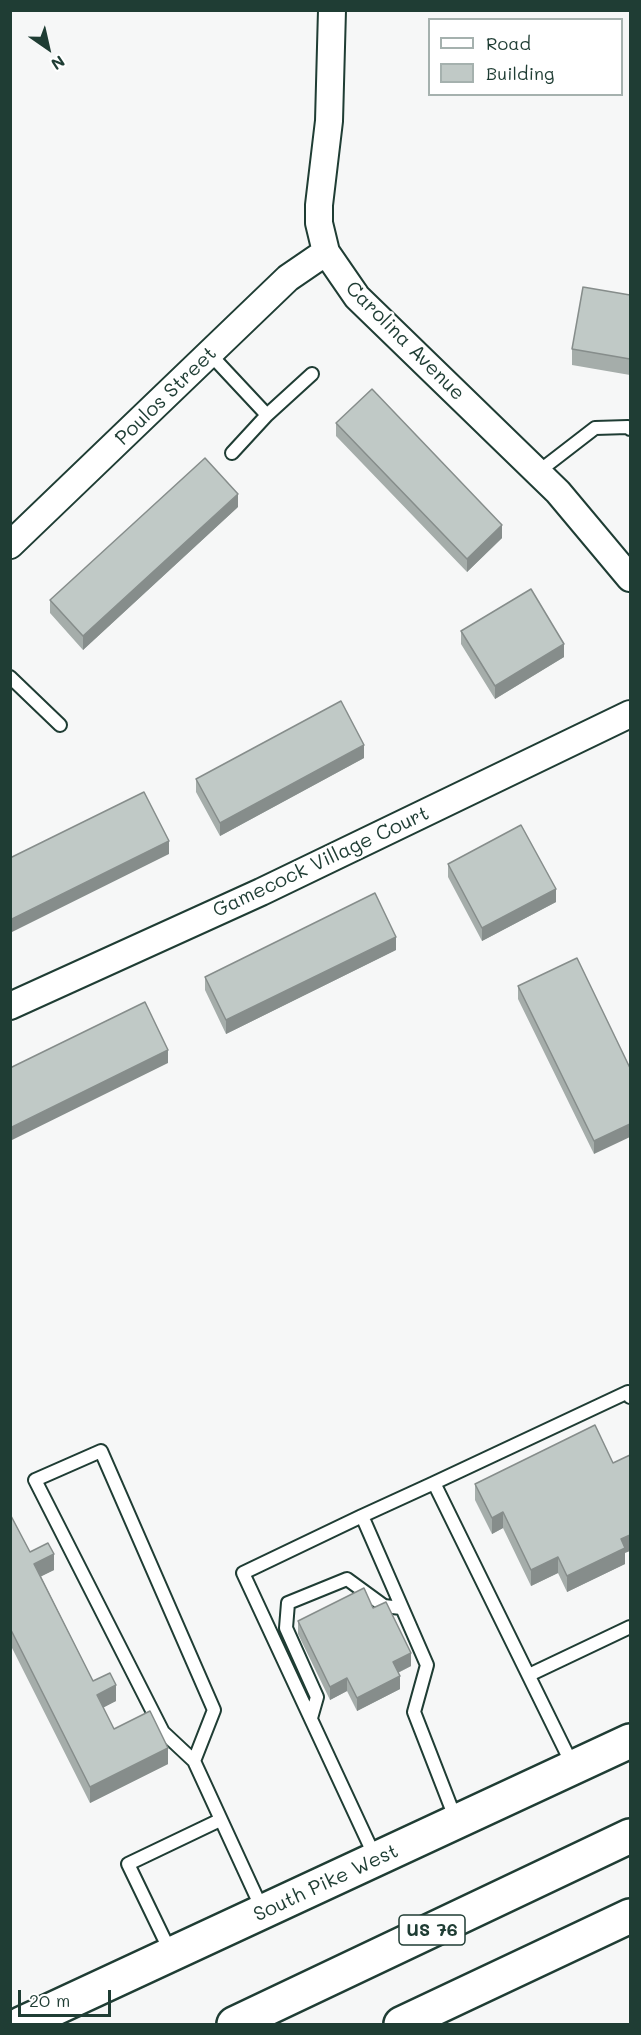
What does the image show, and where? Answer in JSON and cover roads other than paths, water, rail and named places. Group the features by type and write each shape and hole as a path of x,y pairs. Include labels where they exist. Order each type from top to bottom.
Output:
{"main road":[{"name":"South Pike West","path":"21,2025 630,1741"},
{"name":"US 76","path":"234,2025 630,1836"},
{"path":"401,2025 630,1916"}],"street":[{"name":"Carolina Avenue","path":"332,10 329,121 319,205 319,223 326,252 357,297 558,492 630,578"},
{"name":"Poulos Street","path":"10,545 288,278 326,252"},
{"name":"Gamecock Village Court","path":"10,1006 261,892 630,714"}],"lane":[{"path":"209,353 267,415"},
{"path":"232,453 267,415 312,375"},
{"path":"538,472 595,429 628,427 630,429"},
{"path":"10,677 60,725"},
{"path":"376,1859 243,1573 628,1392 630,1397"},
{"path":"194,1761 214,1710 101,1451 35,1480 162,1732 194,1761 264,1912"},
{"path":"434,1483 573,1767"},
{"path":"362,1516 427,1665 414,1712 456,1822"},
{"path":"310,1718 317,1697 286,1628 288,1603 347,1579 384,1606 401,1608"},
{"path":"529,1675 630,1627"},
{"path":"172,1954 128,1864 220,1820"}]}
